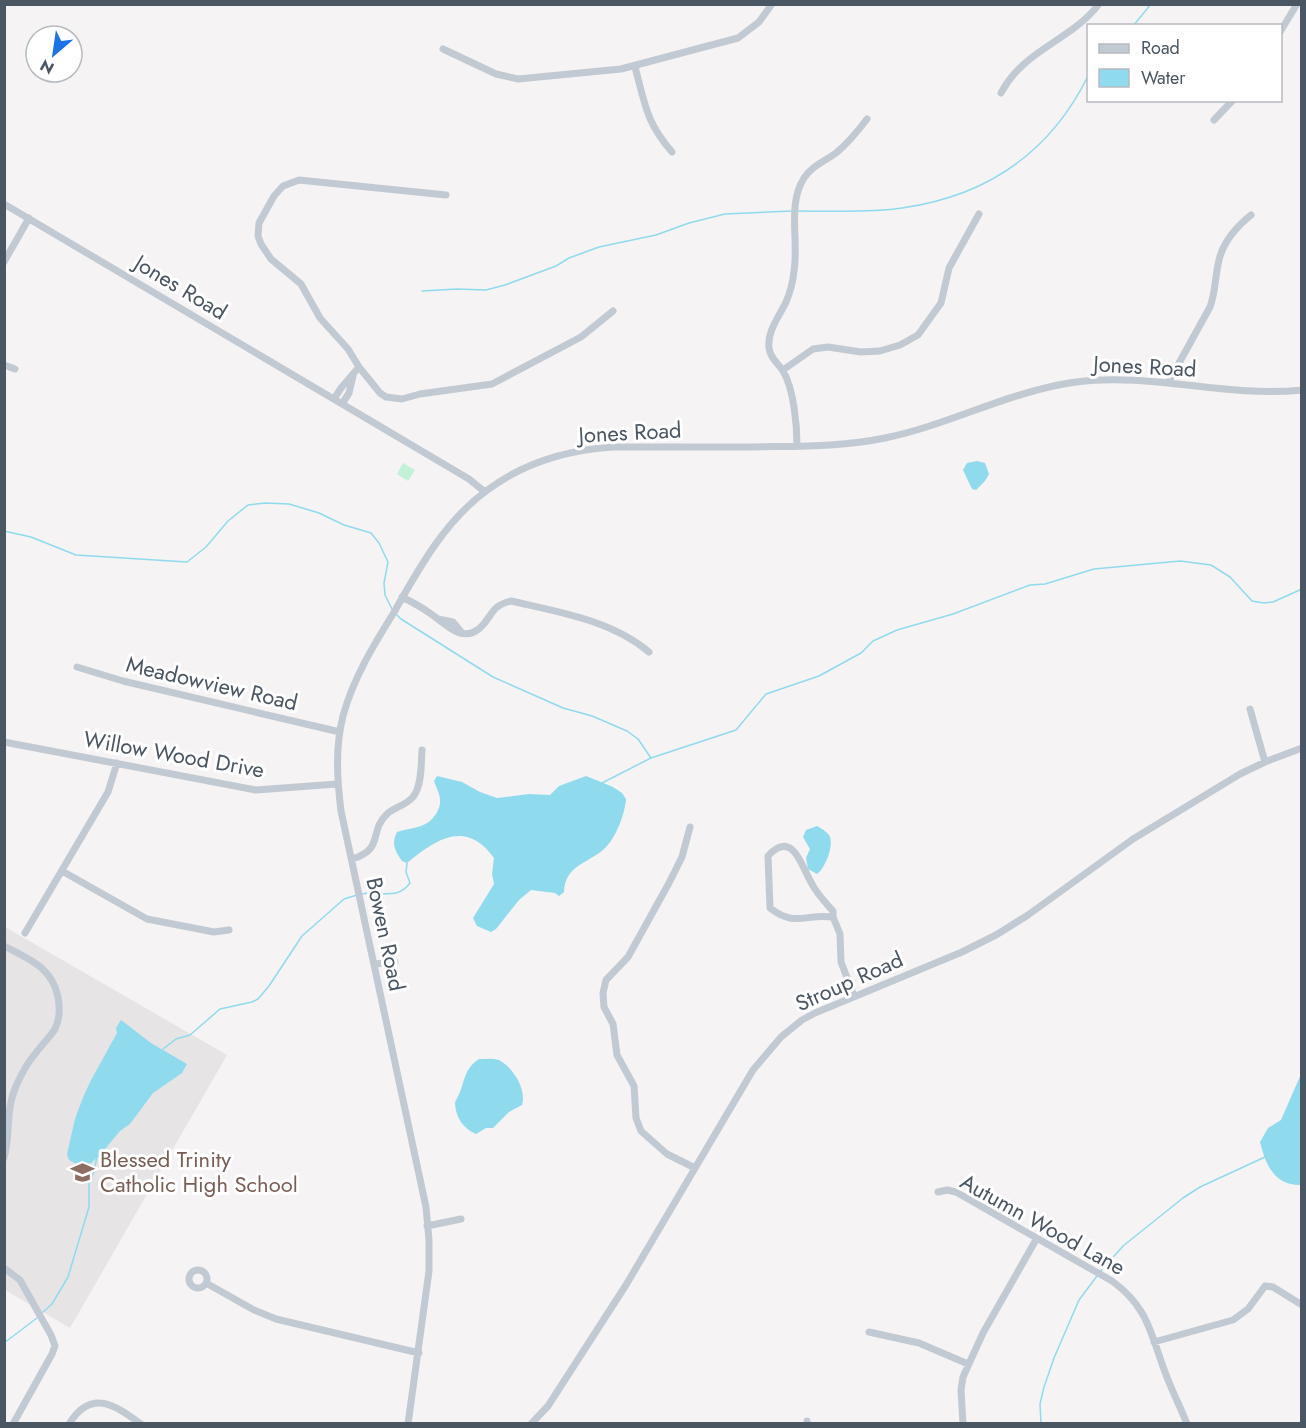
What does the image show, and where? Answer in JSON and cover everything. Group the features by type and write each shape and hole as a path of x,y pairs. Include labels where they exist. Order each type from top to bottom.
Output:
{"street":[{"path":"443,49 496,74 518,79 635,67 738,38 759,22 772,4"},
{"path":"1001,93 1010,77 1023,63 1084,21 1100,4"},
{"path":"1282,30 1297,4"},
{"path":"635,67 651,123 658,136 672,152"},
{"path":"1214,120 1231,102"},
{"path":"797,446 794,414 783,370 769,351 768,337 787,299 794,271 795,204 798,189 814,166 835,154 849,142 867,119"},
{"path":"446,195 299,180 290,182 278,191 262,217 258,236 266,252 301,284 320,318 348,350 380,393 391,399 484,387 581,337 613,310"},
{"name":"Jones Road","path":"4,204 469,479 485,492 531,465 584,450 614,447 797,446 854,443 914,431 1025,394 1073,382 1108,380 1257,391 1302,390"},
{"path":"783,370 813,350 828,347 861,352 880,351 900,345 918,335 941,303 949,268 979,214"},
{"path":"1168,383 1210,307 1218,264 1224,246 1237,228 1251,215"},
{"path":"4,262 29,218"},
{"path":"4,365 15,369"},
{"path":"334,399 359,367"},
{"path":"342,404 349,393 353,376"},
{"name":"Bowen Road","path":"408,1424 429,1271 427,1226 422,1188 352,859 338,784 337,758 346,704 357,677 402,597 446,529 485,492"},
{"path":"402,597 437,619 453,621 462,633 470,634 479,629 493,610 511,601 588,620 630,638 649,652"},
{"name":"Meadowview Road","path":"77,667 123,681 340,732"},
{"path":"1250,709 1265,762"},
{"name":"Willow Wood Drive","path":"4,742 256,790 338,784"},
{"name":"Stroup Road","path":"531,1424 548,1406 578,1361 652,1243 753,1070 771,1047 802,1020 962,952 996,935 1028,915 1133,838 1240,774 1302,748"},
{"path":"352,859 368,853 374,845 379,824 387,813 405,804 415,795 419,786 422,750"},
{"path":"25,933 108,792 117,763"},
{"path":"690,827 682,857 669,883 628,957 606,980 603,993 604,1007 613,1024 617,1055 633,1086 636,1118 641,1131 666,1154 695,1168"},
{"path":"833,918 819,915 793,920 781,917 770,908 768,856 773,850 783,847 793,850 800,857 813,887 833,911 833,918 840,934 841,962 854,996"},
{"path":"62,871 147,919 214,933 229,930"},
{"path":"819,915 824,901"},
{"path":"4,945 34,962 52,977 60,1012 55,1027 33,1056 11,1098 8,1115 8,1145 4,1158"},
{"path":"375,964 395,962"},
{"name":"Autumn Wood Lane","path":"938,1192 947,1190 956,1192 1112,1281 1125,1291 1143,1313 1187,1424"},
{"path":"427,1226 461,1219"},
{"path":"963,1424 961,1390 968,1364 1037,1238"},
{"path":"4,1268 20,1280 55,1346 13,1424"},
{"path":"206,1283 254,1310 276,1319 419,1353"},
{"path":"1154,1342 1225,1324 1241,1316 1265,1286 1273,1287 1302,1305"},
{"path":"869,1332 919,1343 968,1364"},
{"path":"69,1424 78,1411 89,1404 105,1403 117,1406 141,1424"}],"shaded area":[{"name":"Blessed Trinity Catholic High School","path":"5,927 227,1055 70,1328 5,1290"}],"green space":[{"path":"403,463 415,470 408,481 397,474"}],"water":[{"path":"977,461 985,463 989,474 976,490 972,489 963,470 967,463"},
{"path":"437,776 462,782 497,798 529,794 550,795 559,786 586,776 613,787 626,799 620,824 611,841 601,852 574,869 569,875 564,892 559,896 555,893 531,890 491,932 477,926 473,918 494,884 492,874 494,858 483,846 473,839 462,836 451,837 429,847 407,863 402,861 396,851 394,840 397,832 425,824 437,812 440,798 434,781"},
{"path":"817,826 829,835 831,844 826,862 817,874 808,869 806,858 810,849 803,837 806,830"},
{"path":"121,1020 151,1043 187,1064 182,1073 153,1093 130,1124 120,1131 100,1155 91,1163 78,1165 69,1160 67,1154 75,1119 90,1082 117,1033 116,1028"},
{"path":"479,1059 497,1059 504,1063 518,1080 523,1099 522,1105 509,1112 493,1128 486,1128 476,1134 467,1129 461,1121 456,1112 455,1102 466,1073"},
{"path":"1301,1074 1300,1185 1284,1182 1272,1172 1260,1142 1268,1128 1281,1120"}],"waterway":[{"path":"1135,24 1151,4"},
{"path":"797,211 890,210 933,202 988,181 1035,148 1073,103 1087,78"},
{"path":"422,291 486,290 556,266 569,258 599,247 656,235 689,223 725,214 792,211"},
{"path":"4,531 31,537 76,555 187,562 206,547 228,521 248,505 289,504 371,533 379,543 388,562 384,583 385,595 392,609"},
{"path":"602,783 651,758 736,730 766,694 819,676 861,653 873,641 897,630 953,614 1030,585 1045,584 1094,569 1180,561 1211,565 1230,577 1252,601 1273,602 1302,589"},
{"path":"395,613 493,677 563,708 592,716 627,731 638,739 651,758"},
{"path":"362,894 400,892 410,883 406,872 407,863"},
{"path":"163,1049 176,1039 190,1035 220,1009 258,999 302,936 344,899 357,895"},
{"path":"43,1312 52,1304 68,1277 89,1207 89,1182 97,1157"},
{"path":"1100,1272 1123,1246 1183,1198 1200,1187 1265,1157"},
{"path":"1041,1424 1040,1404 1054,1358 1079,1300 1097,1276"},
{"path":"4,1343 37,1318"}],"place":[{"name":"Blessed Trinity Catholic High School","path":"82,1172"}]}
